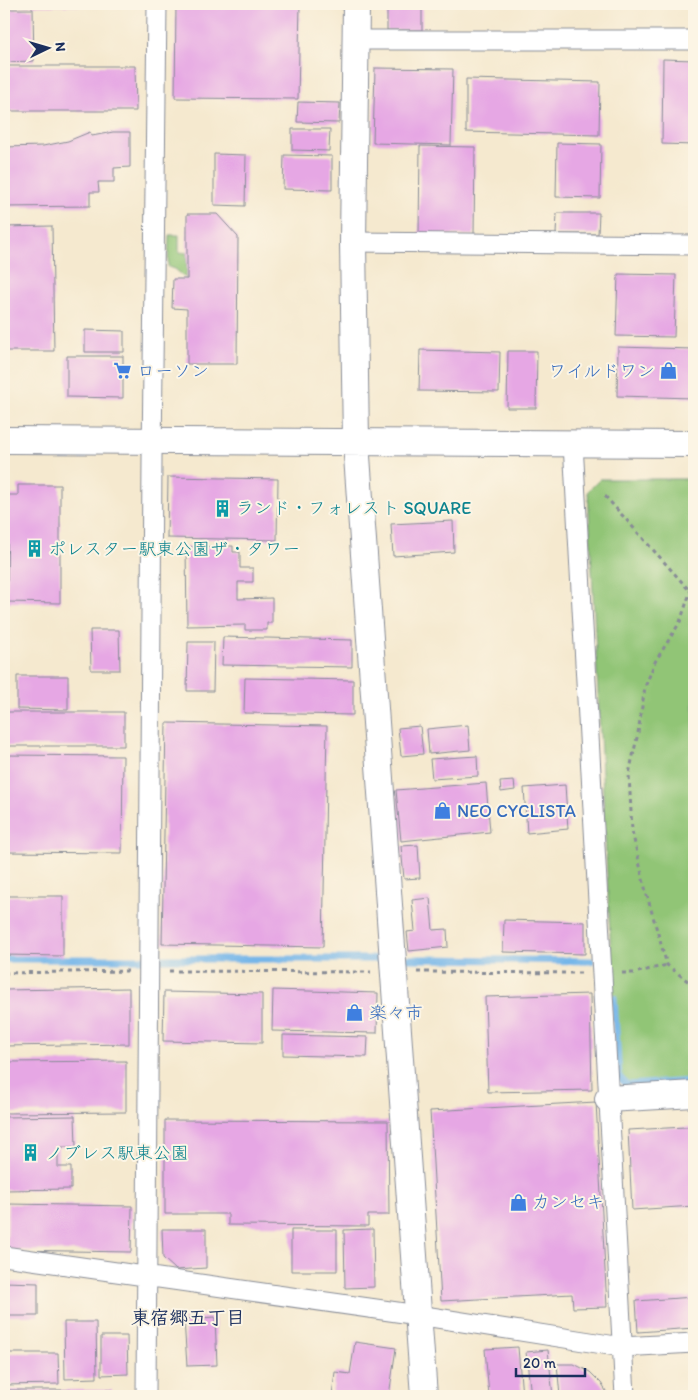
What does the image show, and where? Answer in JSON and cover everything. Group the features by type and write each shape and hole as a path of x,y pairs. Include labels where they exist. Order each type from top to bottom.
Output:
{"street":[{"path":"146,1396 152,450 158,4"},
{"path":"356,4 353,242 356,450 424,1396"},
{"path":"356,40 694,40"},
{"path":"353,242 694,244"},
{"path":"4,440 152,450"},
{"path":"4,458 152,450 574,451 694,444"},
{"path":"574,451 694,460"},
{"path":"574,451 625,1396"},
{"path":"608,1099 694,1094"},
{"path":"4,1256 418,1315 622,1347 694,1343"}],"path":[{"path":"605,496 691,591"},
{"path":"694,581 680,622 655,662 645,687 638,734 628,774 632,831 646,892 667,964 694,986"},
{"path":"4,973 149,971 634,973 667,964"}],"green space":[{"path":"169,235 179,235 179,252 187,253 187,279 175,269 168,267"},
{"path":"600,479 694,479 694,1079 628,1083 617,1076 588,491"}],"building":[{"path":"4,4 109,4 109,6 4,6"},
{"path":"176,4 300,4 298,99 175,98"},
{"path":"387,4 422,4 422,30 387,30"},
{"path":"543,4 581,4 581,7 543,6"},
{"path":"4,9 33,9 34,61 4,62"},
{"path":"663,59 694,60 694,145 662,144"},
{"path":"4,66 135,66 136,111 4,111"},
{"path":"375,68 453,69 451,145 373,143"},
{"path":"466,79 600,82 599,135 466,132"},
{"path":"298,102 340,103 339,123 297,122"},
{"path":"292,129 330,129 329,151 292,150"},
{"path":"90,132 92,136 113,132 130,132 130,167 114,168 114,182 98,182 99,192 90,192 90,206 4,207 4,147 43,146 68,141"},
{"path":"557,143 601,144 600,198 556,197"},
{"path":"420,146 475,147 474,235 419,234"},
{"path":"214,154 246,155 245,206 214,205"},
{"path":"284,155 332,156 332,190 283,189"},
{"path":"557,213 599,213 598,234 556,234"},
{"path":"187,214 217,214 238,237 237,364 187,364 187,309 172,308 173,279 187,279"},
{"path":"52,226 54,351 4,351 4,227"},
{"path":"618,274 676,275 674,337 616,336"},
{"path":"85,330 124,331 124,352 85,352"},
{"path":"618,347 694,349 694,398 617,396"},
{"path":"420,350 500,352 499,392 419,391"},
{"path":"508,351 537,351 536,408 507,408"},
{"path":"67,356 123,356 123,398 67,397"},
{"name":"ランド・フォレスト SQUARE","path":"168,477 278,479 277,540 167,538"},
{"name":"ポレスター駅東公園ザ・タワー","path":"18,485 60,485 60,603 7,602 8,495 18,495"},
{"path":"453,521 454,552 393,556 391,524"},
{"path":"233,546 233,552 240,552 240,568 253,568 253,582 238,582 238,599 272,598 272,623 267,623 267,630 245,630 245,625 187,626 186,547"},
{"path":"90,630 119,630 120,670 91,670"},
{"path":"223,637 352,640 352,667 222,665"},
{"path":"188,642 214,642 213,691 187,691"},
{"path":"17,676 68,676 68,710 17,709"},
{"path":"245,678 353,680 353,715 244,713"},
{"path":"4,712 124,712 124,746 4,746"},
{"path":"166,723 327,726 323,947 162,944"},
{"path":"468,725 470,750 429,754 427,729"},
{"path":"420,726 423,754 401,756 398,728"},
{"path":"4,755 123,756 122,853 4,852"},
{"path":"477,756 478,776 432,779 430,759"},
{"path":"514,781 515,790 501,792 500,782"},
{"name":"NEO CYCLISTA","path":"486,783 490,832 401,841 396,790"},
{"path":"565,785 568,829 527,833 524,788"},
{"path":"418,845 420,878 404,879 401,846"},
{"path":"4,896 63,896 63,956 4,955"},
{"path":"430,898 433,930 447,929 448,947 409,951 407,932 415,931 412,900"},
{"path":"504,920 585,922 585,954 503,952"},
{"path":"129,988 129,1044 4,1046 4,990"},
{"path":"273,990 378,993 377,1033 272,1031"},
{"path":"164,992 262,994 262,1043 163,1041"},
{"path":"590,994 592,1090 488,1092 485,997"},
{"path":"283,1035 368,1037 367,1057 283,1055"},
{"path":"126,1061 126,1112 4,1113 4,1062"},
{"name":"カンセキ","path":"596,1102 607,1307 573,1308 572,1294 441,1301 430,1111"},
{"name":"ノブレス駅東公園","path":"75,1116 76,1147 58,1147 58,1167 71,1167 71,1189 4,1190 4,1117"},
{"path":"165,1120 388,1121 389,1215 368,1215 368,1226 228,1225 228,1214 165,1214"},
{"path":"694,1127 694,1206 632,1210 628,1130"},
{"path":"8,1204 132,1206 131,1252 7,1250"},
{"path":"162,1229 206,1229 206,1268 176,1270 163,1258"},
{"path":"373,1229 374,1287 345,1288 344,1230"},
{"path":"291,1230 337,1230 337,1271 291,1271"},
{"path":"4,1282 38,1283 38,1316 4,1316"},
{"path":"694,1297 694,1328 638,1332 636,1301"},
{"path":"215,1317 217,1365 187,1366 184,1319"},
{"path":"64,1322 96,1322 97,1378 65,1379"},
{"path":"101,1336 127,1336 128,1374 101,1375"},
{"path":"355,1342 396,1348 389,1396 332,1396 335,1372 350,1374"},
{"path":"518,1347 522,1396 489,1396 485,1349"},
{"path":"548,1350 553,1396 531,1396 526,1352"},
{"path":"4,1353 58,1353 59,1384 4,1385"},
{"path":"557,1364 574,1364 590,1372 601,1383 609,1396 560,1396"},
{"path":"4,1390 112,1390 112,1396 4,1396"}],"waterway":[{"path":"4,959 591,961"},
{"path":"614,998 619,1077 627,1085 694,1081"}],"place":[{"name":"ローソン","path":"123,371"},
{"name":"ワイルドワン","path":"669,371"},
{"name":"ランド・フォレスト SQUARE","path":"222,508"},
{"name":"ポレスター駅東公園ザ・タワー","path":"34,549"},
{"name":"NEO CYCLISTA","path":"443,811"},
{"name":"楽々市","path":"355,1013"},
{"name":"ノブレス駅東公園","path":"31,1153"},
{"name":"カンセキ","path":"518,1202"}],"district":[{"name":"東宿郷五丁目","path":"188,1317"}]}
